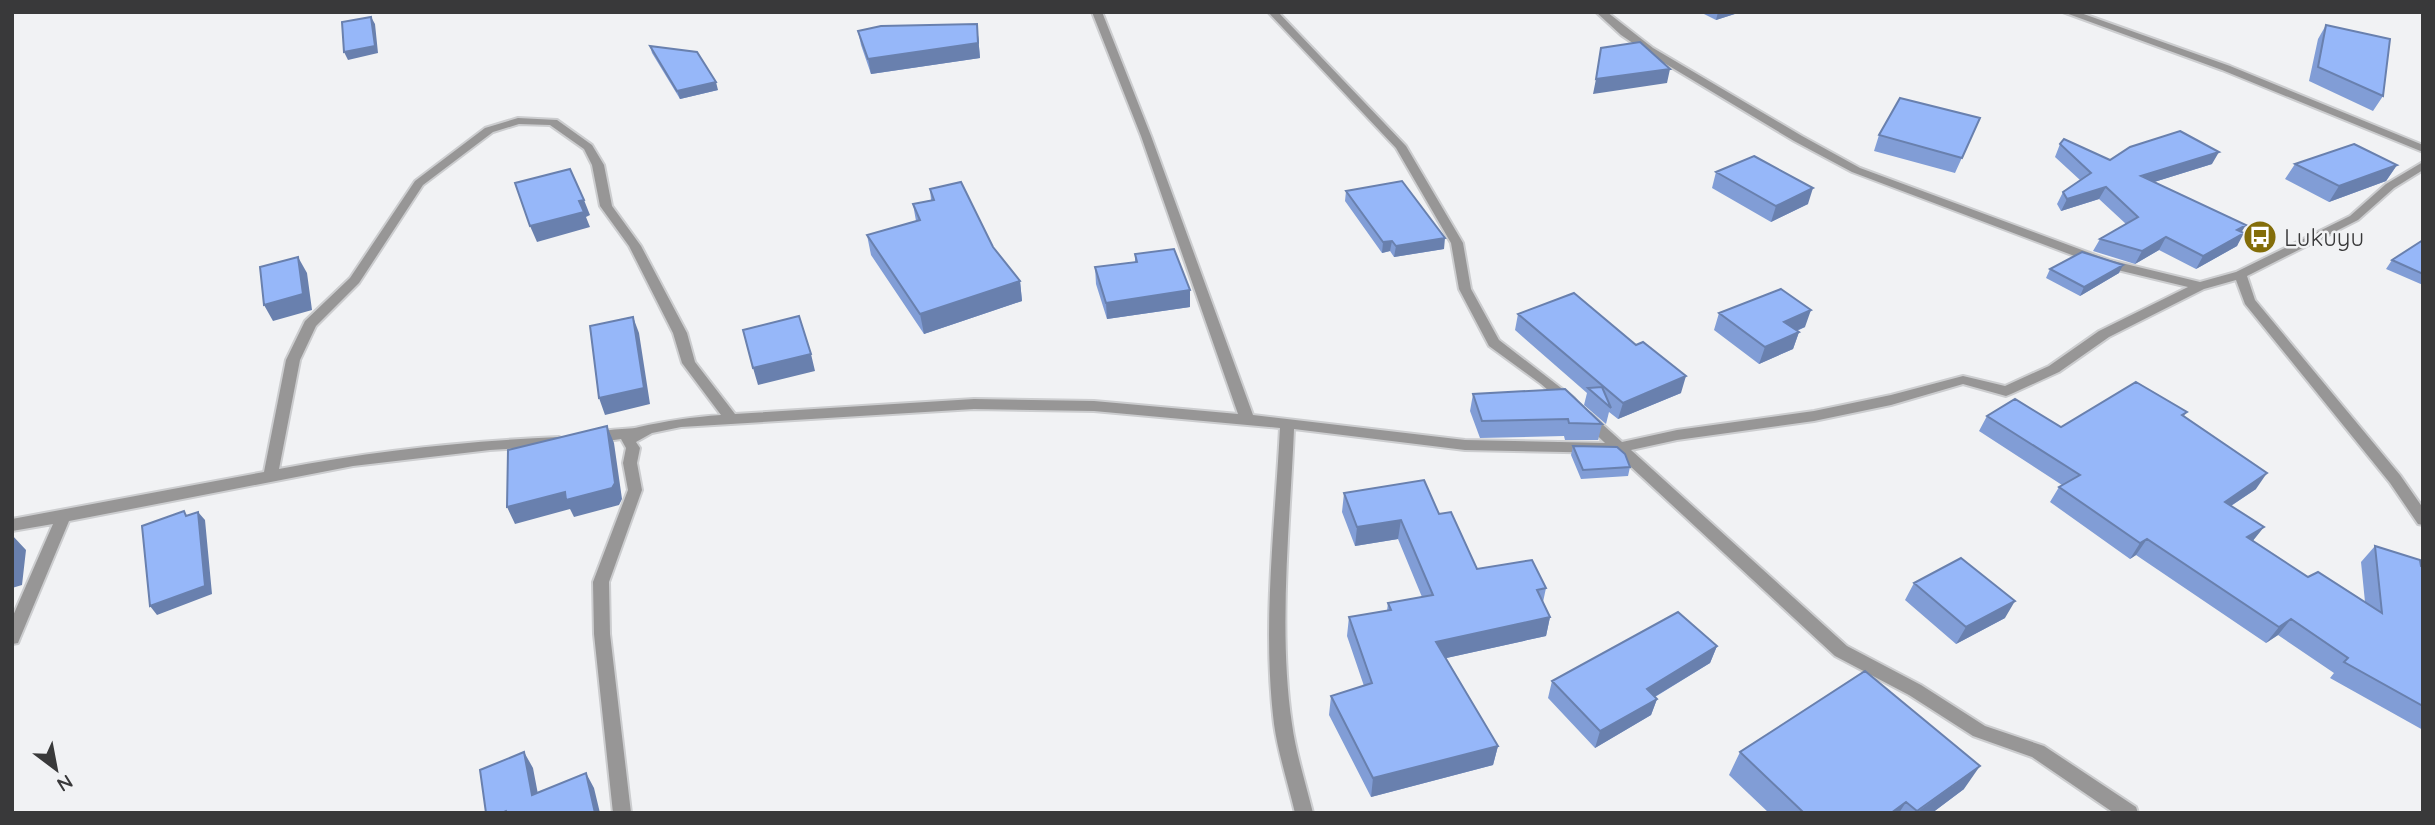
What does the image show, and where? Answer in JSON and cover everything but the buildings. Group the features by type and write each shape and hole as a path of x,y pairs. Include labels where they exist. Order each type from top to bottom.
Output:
{"street":[{"path":"1097,12 1146,136 1247,419"},
{"path":"1273,12 1401,145 1457,243 1465,289 1494,343 1546,381 1841,651 1915,690 1979,731 2038,751 2129,813"},
{"path":"1601,12 1620,31 1825,156 2105,263 2200,286"},
{"path":"2068,12 2226,68 2423,149"},
{"path":"270,478 293,360 310,324 355,280 419,183 489,130 518,121 553,122 588,147 598,165 606,206 635,246 680,332 689,363 730,417"},
{"path":"12,525 270,478 491,442 567,442 640,432 660,425 730,417 974,404 1094,406 1247,419 1287,426 1465,445 1619,448 1677,435 1839,411 1963,380 2006,391 2054,369 2105,334 2200,286 2240,275 2354,218 2390,186 2423,165"},
{"path":"2240,275 2249,301 2395,479 2423,520"},
{"path":"1287,426 1278,618 1279,670 1283,725 1304,813"},
{"path":"622,813 602,634 601,582 635,490 630,463 633,448 628,440 640,432"},
{"path":"12,638 63,517"}],"place":[{"name":"Lukuyu","path":"2260,237"}]}
